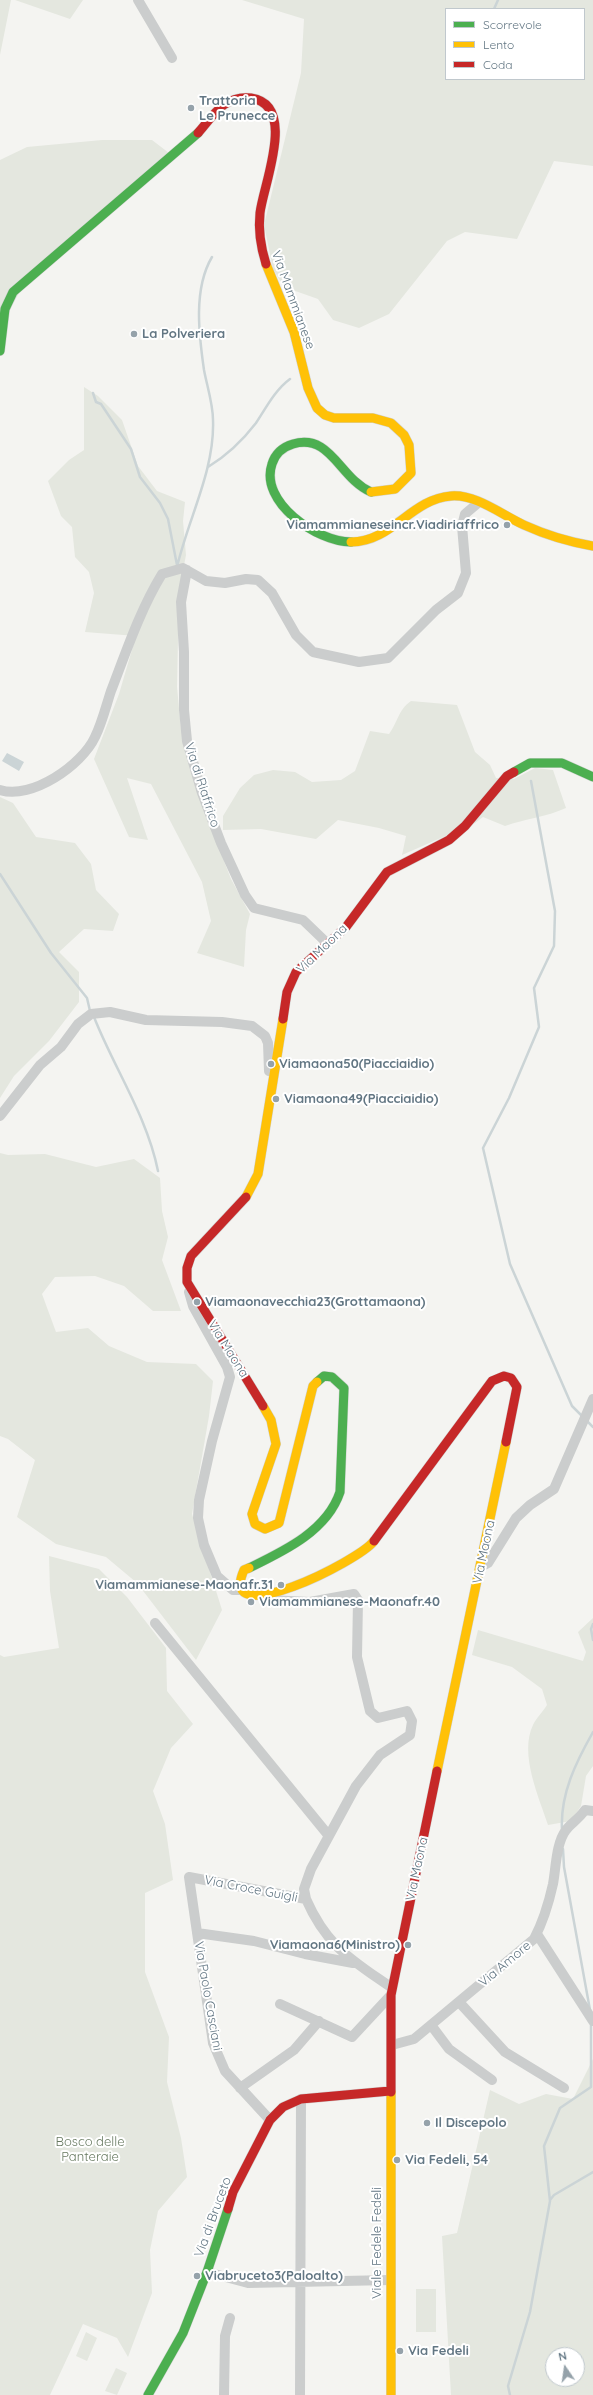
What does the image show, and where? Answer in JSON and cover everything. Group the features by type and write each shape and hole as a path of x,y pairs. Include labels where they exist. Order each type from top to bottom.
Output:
{"main road":[{"name":"Via Mammianese","path":"0,351 4,309 13,292 128,192 195,138 223,105 242,98 258,100 266,104 273,114 275,134 259,215 262,255 275,291 294,331 310,398 324,415 343,418 383,418 403,434 412,449 411,473 394,489 370,492 350,479 321,444 305,440 289,446 274,455 269,473 270,491 285,509 312,529 340,542 353,544 368,541 383,534 433,501 451,496 464,498 478,503 524,525 561,539 593,546"},
{"name":"Via Maona","path":"390,2091 392,1992 481,1567 516,1387 513,1380 504,1376 492,1381 370,1547 341,1568 266,1595 250,1597 241,1590 240,1579 244,1570 288,1549 326,1518 335,1507 340,1492 344,1388 332,1377 324,1376 312,1386 279,1523 272,1528 263,1530 259,1528 253,1521 252,1514 276,1444 272,1420 188,1282 187,1268 191,1256 248,1195 258,1174 271,1086 290,982 296,972 346,927 387,872 449,840 465,826 507,776 530,763 562,763 593,777"},
{"name":"Via di Bruceto","path":"148,2395 183,2333 207,2272 233,2192 270,2120 283,2107 301,2099 390,2091"},
{"name":"Viale Fedele Fedeli","path":"390,2091 391,2395"}],"street":[{"path":"138,0 172,58"},
{"path":"0,790 24,791 42,785 76,763 94,738 135,630 162,574 183,568 206,581 212,582 225,583 246,579 258,580 272,593 296,635 313,652 359,662 388,658 436,610 458,593 466,573 462,526 465,514 478,503"},
{"name":"Via di Riaffrico","path":"187,570 181,602 184,652 184,710 187,741 202,793 221,843 245,895 254,908 303,920 328,944"},
{"path":"0,1116 40,1065 61,1047 78,1024 91,1014 110,1012 146,1020 222,1022 252,1026 265,1036 268,1044 268,1076 271,1086"},
{"name":"Via Maona","path":"188,1282 193,1306 227,1367 230,1377 199,1500 198,1518 204,1545 217,1576 234,1590 241,1590"},
{"path":"481,1567 488,1563 516,1518 530,1504 554,1489 592,1404"},
{"path":"266,1595 270,1600 310,1602 354,1594 358,1600 357,1656 370,1711 376,1718 404,1710 411,1716 413,1725 410,1735 380,1755 356,1786 306,1884 306,1899"},
{"path":"155,1623 330,1836"},
{"name":"Via Amore","path":"392,2045 414,2039 534,1939 537,1934 552,1885 560,1847 566,1830 577,1821 585,1810 593,1811"},
{"name":"Via Croce Guigli","path":"189,1877 306,1899 314,1917 330,1941 392,1992"},
{"name":"Via Paolo Casciani","path":"189,1877 214,2043 226,2071 270,2120"},
{"path":"197,1933 254,1941 304,1954 355,1963"},
{"path":"537,1934 593,2021"},
{"path":"280,2004 352,2037 392,1992"},
{"path":"459,2002 505,2052 564,2088"},
{"path":"240,2088 294,2050 319,2021"},
{"path":"431,2025 449,2049 492,2080"},
{"path":"300,2395 301,2099"},
{"path":"207,2272 248,2283 390,2280"},
{"path":"224,2395 225,2341 230,2318"}],"green space":[{"path":"0,0 11,0 0,55"},
{"path":"15,0 83,0 70,19"},
{"path":"242,0 593,0 593,166 554,161 517,239 465,232 447,241 389,314 359,328 333,320 318,299 284,287 273,269 264,225 301,73 304,19"},
{"path":"102,140 152,140 169,153 33,269 0,326 0,160 27,147"},
{"path":"84,387 98,396 122,420 138,466 157,491 185,502 183,521 186,555 179,591 177,687 181,729 200,799 231,879 250,914 246,930 244,967 197,953 211,921 202,882 151,784 127,778 148,840 129,837 94,759 119,694 136,636 85,632 94,593 89,572 75,557 72,527 61,516 48,481 69,460 84,450"},
{"path":"411,701 457,705 475,752 490,765 496,778 514,779 535,768 553,770 566,808 551,814 505,826 483,817 475,823 402,855 406,836 379,828 338,820 316,839 261,829 223,830 223,816 240,788 254,775 273,770 295,772 312,782 341,780 355,771 370,731 389,734 403,708"},
{"path":"0,797 13,803 36,837 75,843 91,864 96,890 119,914 113,931 84,929 59,952 79,972 79,1002 49,1041 14,1076 0,1098"},
{"path":"0,1153 8,1155 45,1154 96,1167 134,1159 160,1178 162,1211 168,1237 162,1260 181,1311 153,1311 124,1286 95,1276 55,1277 42,1294 56,1332 88,1328 109,1346 147,1362 196,1364 213,1381 209,1416 192,1514 222,1610 196,1660 137,1583 106,1557 56,1544 17,1517 35,1460 8,1439 0,1436"},
{"name":"Bosco delle Panteraie","path":"49,1556 99,1569 127,1597 166,1648 167,1691 193,1724 171,1748 153,1791 165,1824 173,1880 145,1893 145,1972 169,2037 167,2082 181,2138 187,2177 158,2211 150,2250 152,2293 128,2357 117,2338 83,2324 50,2395 0,2395 0,1655 4,1657 59,1648 50,1591"},
{"path":"593,1618 593,1766 586,1776 581,1806 571,1821 548,1825 532,1775 528,1749 529,1736 533,1725 547,1705 542,1689 512,1667 472,1655 478,1630 583,1661 586,1652 578,1632"},
{"path":"593,2059 593,2395 451,2395 442,2236 457,2233 490,2090 519,2104 546,2094 573,2099"},
{"path":"416,2289 436,2289 436,2332 416,2332"},
{"path":"86,2332 97,2338 87,2361 76,2356"},
{"path":"116,2368 127,2373 117,2395 105,2391"}],"shaded area":[{"path":"7,753 24,762 19,771 2,761"}],"waterway":[{"path":"494,8 498,0"},
{"path":"177,567 210,457 213,414 202,356 199,312 202,283 212,257"},
{"path":"208,467 228,453 246,436 275,394 290,379"},
{"path":"93,393 96,402 101,404 131,449 140,477 160,503 168,519 177,565"},
{"path":"531,781 555,911 554,946 534,988 539,1027 509,1098 483,1148 510,1264 572,1406 583,1417"},
{"path":"0,874 51,953 87,998 90,1011"},
{"path":"94,1017 146,1131 158,1171"},
{"path":"586,1420 593,1427"},
{"path":"593,1624 591,1629 593,1640"},
{"path":"562,1830 562,1817 566,1791 575,1767 593,1732"},
{"path":"563,1849 564,1867 590,2010"},
{"path":"510,2395 508,2386 530,2312 550,2201 544,2146 560,2108 591,2087 591,2023"},
{"path":"550,2200 554,2195 593,2172"}],"traffic: fast":[{"path":"0,351 5,309 13,292 198,133"},
{"path":"351,542 337,540 322,535 294,517 282,505 274,492 270,478 273,460 280,451 293,444 306,442 317,445 326,451 360,485 371,492"},
{"path":"514,772 530,763 562,763 593,777"},
{"path":"249,1568 290,1547 315,1529 334,1506 340,1492 344,1388 332,1377 324,1376 317,1382"},
{"path":"148,2395 183,2333 207,2272 228,2209"}],"traffic: slow":[{"path":"266,264 294,332 308,388 317,408 325,415 334,418 373,418 391,423 404,435 409,445 411,473 395,489 371,492"},
{"path":"351,542 365,540 378,535 424,504 437,499 460,496 470,498 489,506 524,525 549,535 593,546"},
{"path":"246,1197 258,1174 283,1019"},
{"path":"263,1406 271,1420 276,1444 252,1514 255,1524 265,1529 279,1523 313,1386 317,1382"},
{"path":"437,1771 506,1442"},
{"path":"249,1568 244,1570 241,1588 250,1595 269,1594 293,1587 319,1576 363,1551 374,1541"},
{"path":"391,2092 391,2395"}],"traffic: jam":[{"path":"198,133 220,108 233,100 251,98 265,104 273,115 275,130 274,148 259,220 260,239 266,264"},
{"path":"283,1019 287,992 296,972 346,927 387,872 449,840 465,826 507,776 514,772"},
{"path":"246,1197 191,1256 187,1268 187,1282 263,1406"},
{"path":"374,1541 492,1381 504,1376 511,1378 517,1387 506,1442"},
{"path":"391,2092 391,1995 437,1771"},
{"path":"228,2209 233,2192 270,2120 283,2107 301,2099 390,2091"}],"place":[{"name":"Trattoria Le Prunecce","path":"191,108"},
{"name":"La Polveriera","path":"134,334"},
{"name":"Viamammianeseincr.Viadiriaffrico","path":"507,525"},
{"name":"Viamaona50(Piacciaidio)","path":"271,1064"},
{"name":"Viamaona49(Piacciaidio)","path":"276,1099"},
{"name":"Viamaonavecchia23(Grottamaona)","path":"197,1302"},
{"name":"Viamammianese-Maonafr.31","path":"281,1585"},
{"name":"Viamammianese-Maonafr.40","path":"251,1602"},
{"name":"Viamaona6(Ministro)","path":"408,1945"},
{"name":"Il Discepolo","path":"427,2123"},
{"name":"Via Fedeli, 54","path":"397,2160"},
{"name":"Viabruceto3(Paloalto)","path":"197,2276"},
{"name":"Via Fedeli","path":"400,2351"}]}
